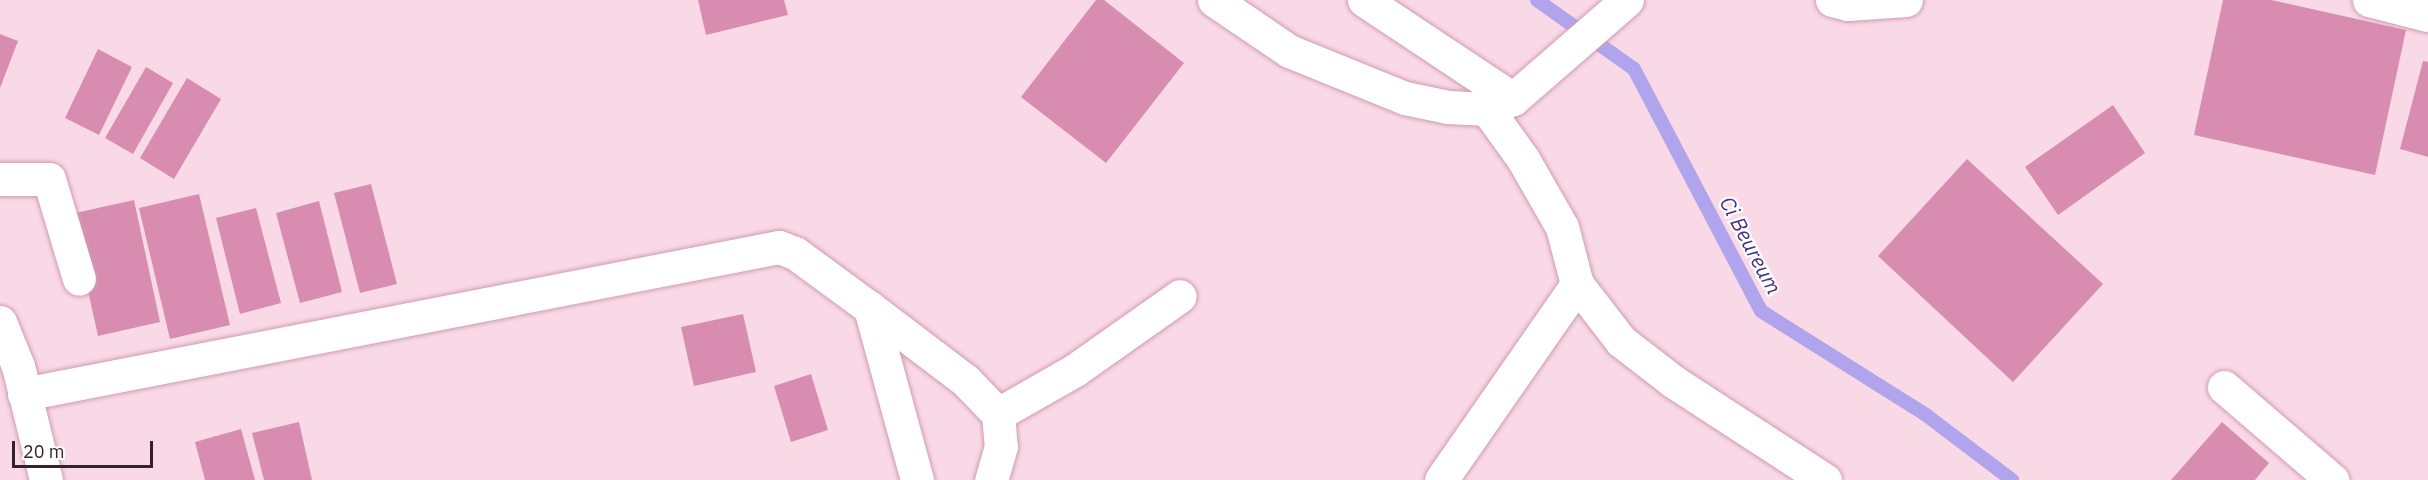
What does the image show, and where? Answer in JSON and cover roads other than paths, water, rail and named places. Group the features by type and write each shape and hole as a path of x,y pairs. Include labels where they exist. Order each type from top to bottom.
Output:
{"street":[{"path":"1214,0 1289,51 1405,98 1448,107 1509,98 1620,5"},
{"path":"1364,0 1509,98 1523,159 1562,227 1576,284 1621,341 1674,382 1825,480"},
{"path":"1832,0 1848,4 1906,0"},
{"path":"2369,0 2428,15"},
{"path":"0,179 49,179 79,279"},
{"path":"24,394 779,247 795,253 966,381 998,414 1001,447 991,480"},
{"path":"1441,480 1576,284"},
{"path":"998,414 1075,370 1180,296"},
{"path":"870,308 916,480"},
{"path":"0,322 18,366 46,480"},
{"path":"2224,387 2332,480"}],"waterway":[{"name":"Ci Beureum","path":"1537,0 1634,69 1761,311 1926,415 2012,480"}]}
